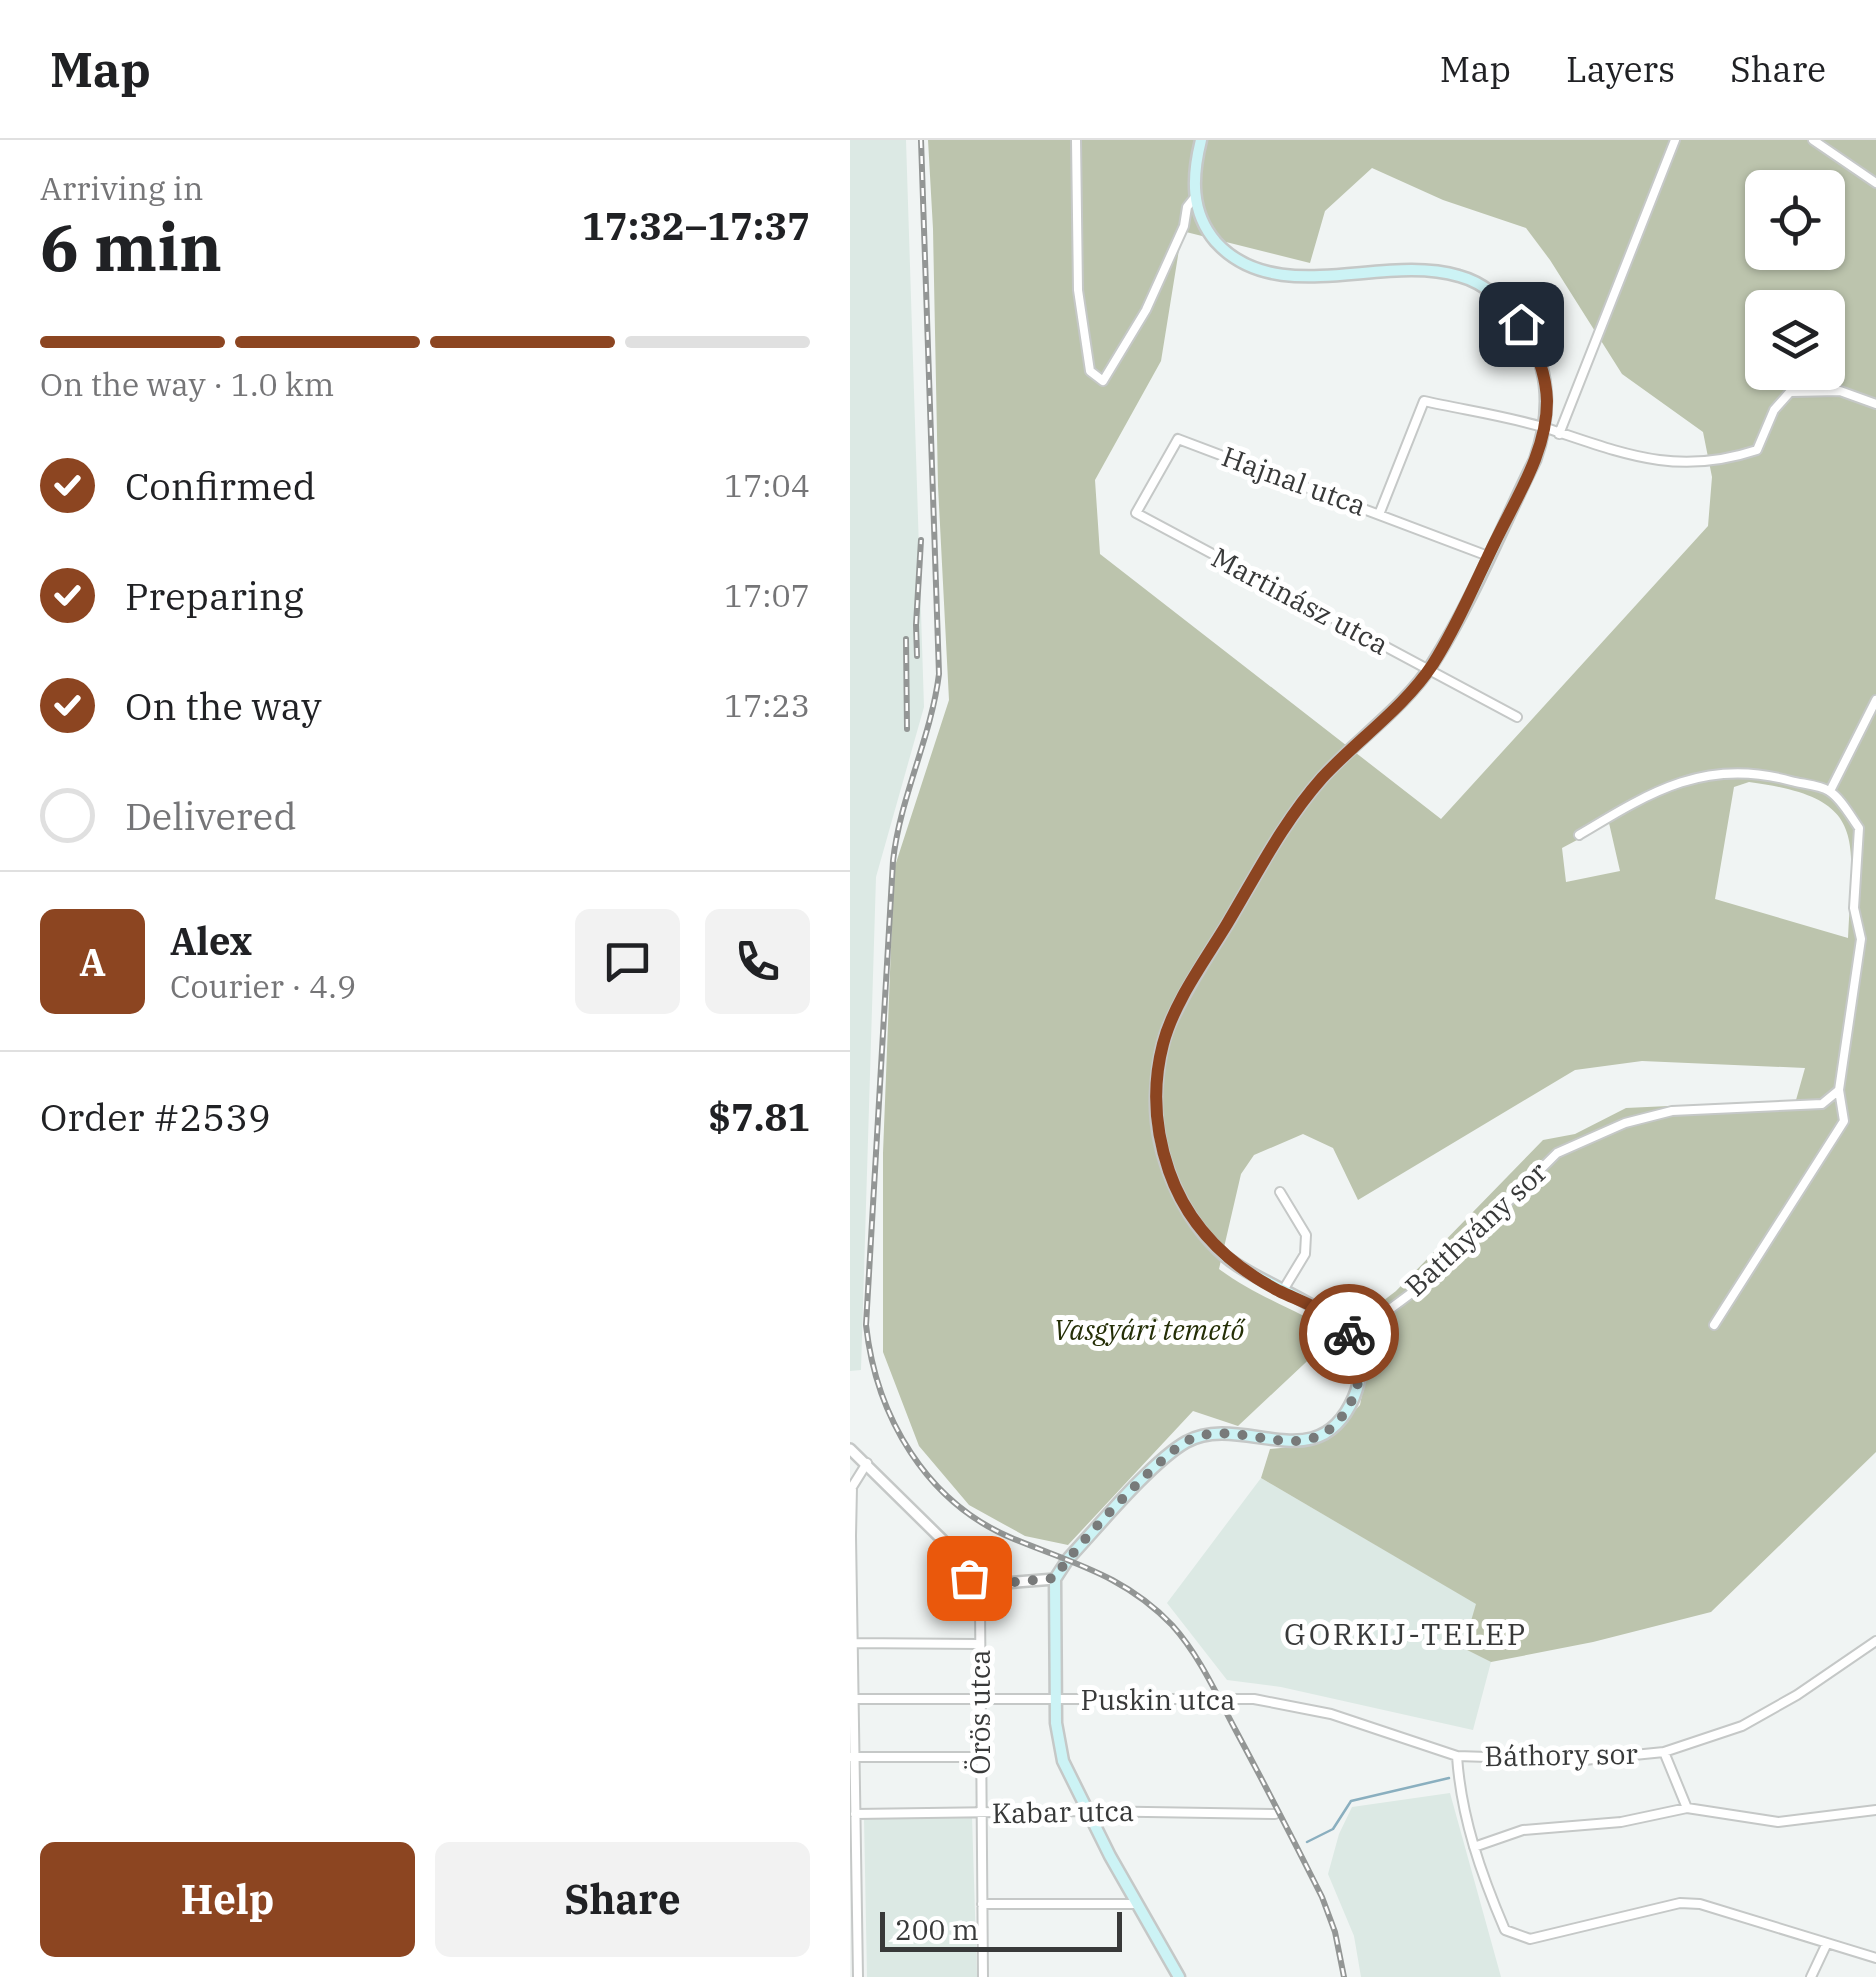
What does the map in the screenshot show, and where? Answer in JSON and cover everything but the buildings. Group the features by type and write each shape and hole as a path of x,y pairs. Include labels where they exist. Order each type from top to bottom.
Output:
{"main road":[{"path":"1179,1977 1086,1811 1063,1761 1056,1701 1055,1578 1124,1501 1188,1441 1220,1433 1298,1442 1326,1431 1348,1406 1356,1389 1358,1361 1352,1338 1331,1316 1254,1278 1221,1253 1185,1205 1169,1172 1158,1133 1160,1061 1168,1029 1182,1000 1282,832 1324,776 1427,670 1535,460 1545,428 1546,388 1540,358 1521,324 1494,294 1460,276 1435,271 1290,276 1245,266 1211,236 1195,196 1194,176 1201,140"}],"street":[{"path":"1076,140 1078,290 1090,370 1103,381 1146,310 1184,226 1187,207 1195,196"},
{"path":"1558,434 1675,140"},
{"path":"1813,140 1876,183"},
{"path":"1380,512 1424,401 1545,428 1644,460 1713,461 1757,450 1774,410 1790,392 1840,391 1876,404"},
{"name":"Hajnal utca","path":"1136,514 1178,439 1380,512 1488,556"},
{"name":"Martinász utca","path":"1136,514 1518,718"},
{"path":"1830,792 1876,700"},
{"path":"1579,835 1640,798 1700,776 1728,772 1762,773 1830,792 1859,828 1854,908 1861,939 1838,1090 1844,1121 1714,1325"},
{"name":"Batthyány sor","path":"1352,1338 1429,1280 1557,1153 1625,1123 1672,1110 1822,1104 1838,1090"},
{"path":"1280,1192 1306,1235 1306,1254 1282,1292"},
{"path":"850,1449 972,1570 1004,1583 1055,1578"},
{"path":"858,1977 853,1907 851,1535 852,1487 867,1463"},
{"name":"Örös utca","path":"972,1570 969,1582 980,1606 983,1977"},
{"name":"Báthory sor","path":"1457,1756 1584,1760 1664,1752 1742,1726 1797,1695 1876,1641"},
{"path":"851,1642 980,1644"},
{"name":"Puskin utca","path":"852,1699 1254,1699 1331,1714 1457,1756"},
{"path":"1664,1752 1686,1808"},
{"path":"852,1757 980,1756"},
{"path":"1457,1756 1460,1792 1474,1847 1504,1930 1530,1940 1680,1903 1700,1904 1876,1958"},
{"path":"1474,1847 1523,1830 1621,1822 1686,1808 1778,1822 1876,1810"},
{"name":"Kabar utca","path":"852,1814 1275,1814"},
{"path":"982,1904 1137,1904"},
{"path":"1811,1977 1828,1942"}],"shaded area":[{"path":"850,140 906,140 924,707 876,877 861,1370 850,1371"},
{"path":"1261,1478 1477,1604 1463,1648 1491,1662 1473,1730 1281,1687 1227,1680 1167,1603"},
{"path":"1450,1793 1501,1977 1361,1977 1354,1936 1328,1874 1339,1834 1352,1807"},
{"path":"972,1817 977,1977 867,1977 864,1818"}],"green space":[{"name":"Vasgyári temető","path":"928,140 1876,140 1876,1452 1711,1612 1593,1642 1491,1662 1463,1648 1476,1604 1261,1478 1270,1449 1313,1445 1339,1427 1360,1405 1368,1363 1362,1317 1396,1291 1543,1140 1575,1134 1626,1108 1796,1100 1805,1068 1642,1061 1575,1070 1358,1200 1333,1148 1303,1134 1254,1155 1241,1174 1219,1269 1336,1334 1238,1426 1193,1411 1068,1545 1025,1536 969,1505 919,1446 883,1352 883,1153 894,869 949,700","holes":["1372,168 1443,200 1526,228 1622,374 1703,432 1712,477 1708,526 1441,819 1100,554 1095,480 1161,361 1182,231 1310,263 1325,211","1749,782 1788,789 1834,811 1845,827 1850,848 1848,938 1715,899 1734,787","1609,823 1620,871 1566,882 1562,848"]}],"waterway":[{"path":"1307,1842 1333,1829 1351,1801 1449,1778"}],"railway":[{"path":"921,140 939,674 893,861 866,1325 872,1359 881,1392 911,1453 955,1503 1014,1539 1078,1564 1136,1594 1182,1637 1214,1688 1322,1897 1335,1932 1344,1977"},
{"path":"917,656 921,540"},
{"path":"906,639 907,729"}],"way so far":[{"path":"969,1578 972,1570 1004,1583 1055,1578 1068,1559 1158,1466 1188,1441 1220,1433 1298,1442 1326,1431 1354,1398 1358,1361 1349,1334"}],"district":[{"name":"GORKIJ-TELEP","path":"1406,1635"}],"route":[{"path":"1349,1334 1331,1316 1254,1278 1221,1253 1198,1225 1176,1189 1158,1133 1160,1061 1168,1029 1182,1000 1298,807 1432,665 1466,601 1535,460 1545,428 1546,388 1540,358 1521,324"}]}
